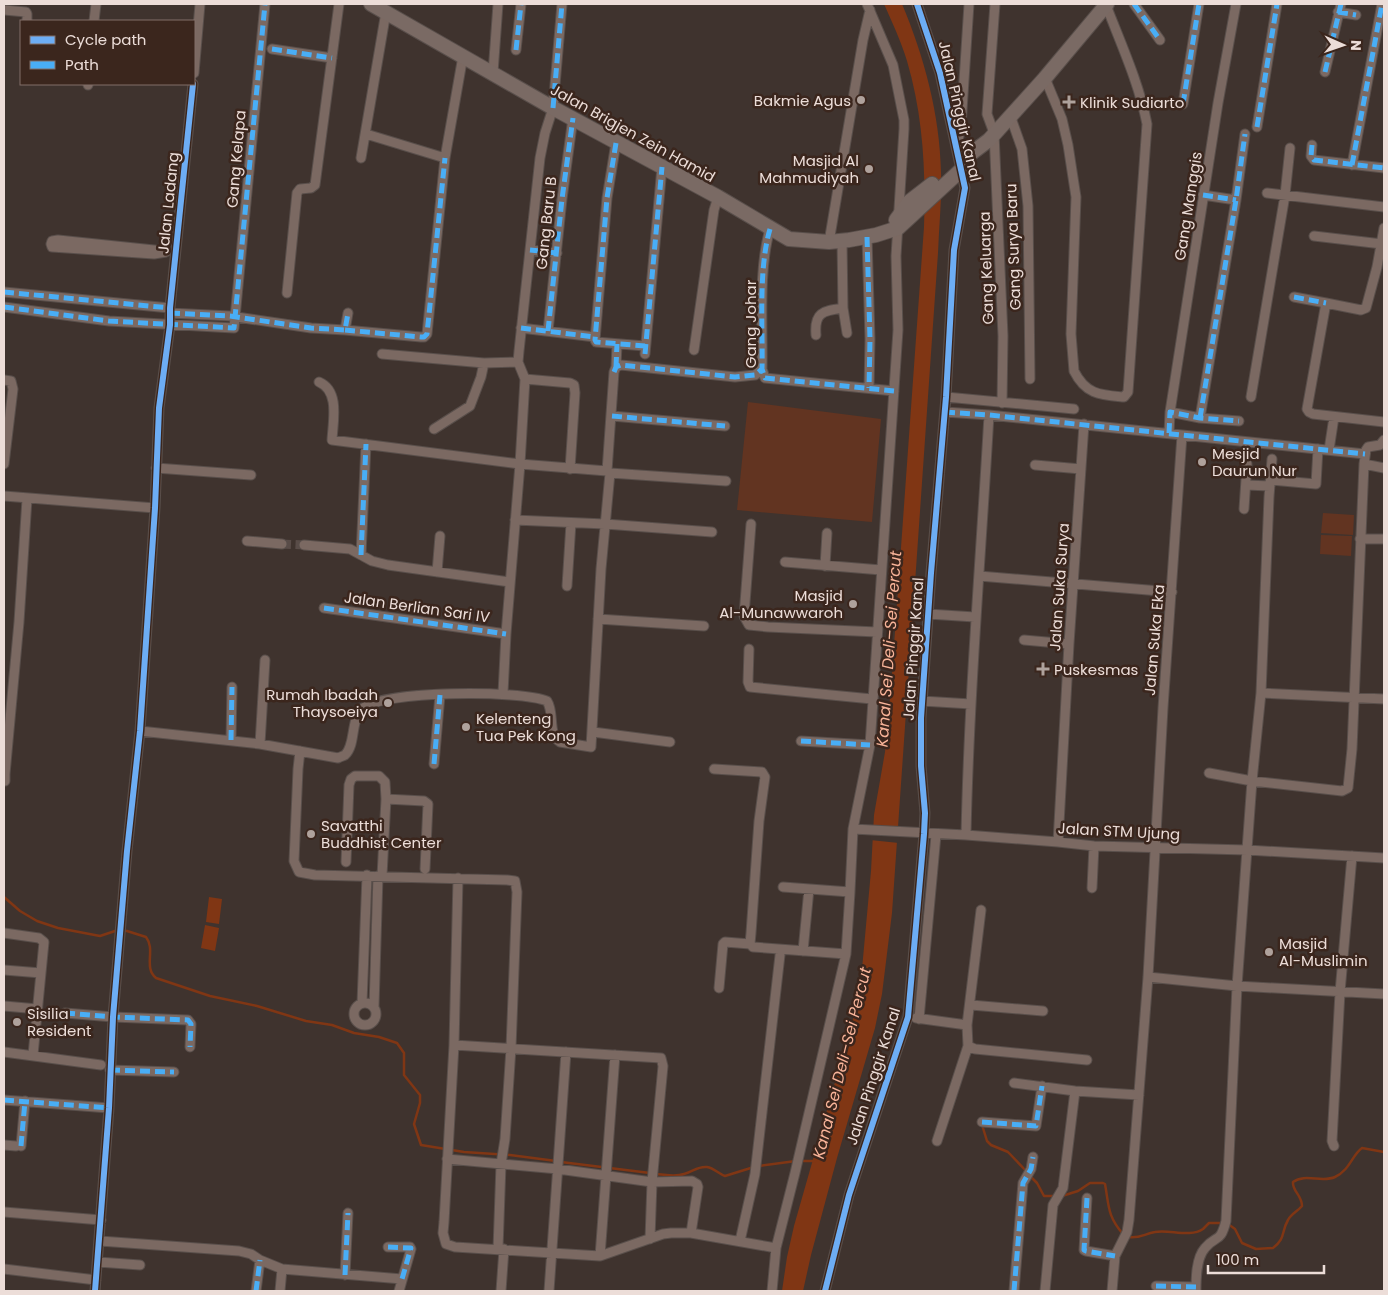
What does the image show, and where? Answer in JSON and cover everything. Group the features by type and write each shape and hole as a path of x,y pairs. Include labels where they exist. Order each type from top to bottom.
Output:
{"main road":[{"name":"Jalan Brigjen Zein Hamid","path":"371,4 553,108 718,197 789,239 836,241 867,237 896,224"},
{"path":"896,224 912,207 959,168 971,153 989,140 1106,4"}],"street":[{"path":"94,20 96,4"},
{"path":"195,62 200,4"},
{"name":"Gang Kelapa","path":"235,316 265,4"},
{"path":"287,293 297,193 300,189 311,188 315,185 339,4"},
{"path":"493,73 498,4"},
{"path":"516,50 521,4"},
{"path":"503,694 525,379 518,362 542,146 553,108 562,4"},
{"name":"Jalan Pinggir Kanal","path":"826,1291 849,1195 908,1017 925,814 921,757 922,701 946,397 954,250 965,188 936,59 917,4"},
{"path":"956,149 961,126 969,4"},
{"name":"Gang Keluarga","path":"995,4 987,114 994,133 1002,336 1002,403"},
{"path":"1044,78 1062,119 1076,197 1071,334 1074,371 1077,377 1092,392 1099,395 1124,396 1128,392 1147,124 1127,58 1106,4"},
{"path":"1134,4 1160,40"},
{"path":"1183,104 1199,4"},
{"name":"Gang Manggis","path":"1169,433 1170,412 1203,195 1236,4"},
{"path":"1256,127 1277,4"},
{"path":"1352,165 1382,4"},
{"path":"772,1291 776,1248 846,954 856,830 870,745 876,632 898,330 896,224 904,120 893,65 868,7"},
{"path":"847,333 836,241 868,7"},
{"path":"1325,72 1340,8 1356,15"},
{"path":"4,10 24,11 27,14 27,20"},
{"path":"361,158 386,12"},
{"path":"272,49 332,58"},
{"path":"4,292 235,316 311,328 424,338 427,334 445,158 463,56"},
{"name":"Jalan Ladang","path":"95,1291 109,1108 113,1017 127,851 140,731 155,508 159,408 170,325 170,252 193,85"},
{"name":"Gang Surya Baru","path":"1010,116 1022,149 1028,206 1030,379"},
{"name":"Gang Baru B","path":"548,331 573,118"},
{"path":"366,134 445,158"},
{"path":"1200,418 1245,134"},
{"path":"616,143 607,198 596,342 645,350 662,167"},
{"path":"1312,146 1314,160 1384,168"},
{"path":"1251,397 1285,195 1290,148"},
{"path":"1267,192 1384,207"},
{"path":"1203,195 1236,200"},
{"path":"694,350 714,210 718,197"},
{"path":"1294,297 1364,310 1381,268 1384,228"},
{"name":"Gang Johar","path":"770,229 764,270 762,369 765,378 894,391"},
{"path":"1314,236 1382,244"},
{"path":"867,237 870,339 869,388"},
{"path":"71,245 170,252"},
{"path":"530,250 557,253"},
{"path":"1326,303 1307,409 1309,412 1334,417 1384,422"},
{"path":"4,307 109,321 234,328 235,316"},
{"path":"816,335 816,319 819,315 827,311 843,308"},
{"path":"345,330 348,313"},
{"path":"521,328 595,337"},
{"path":"140,731 231,740 338,758 345,755 349,747 356,717 368,704 379,700 414,694 503,694 539,698 547,701 551,710 553,735 556,740 591,747 617,344"},
{"path":"382,354 484,363 518,362"},
{"path":"434,429 470,406 484,363"},
{"path":"616,367 621,365 735,377 755,375 762,369"},
{"path":"525,379 570,383 574,386 576,393 570,469"},
{"path":"4,380 11,381 13,389 4,464"},
{"path":"318,382 326,385 331,394 334,411 332,440 520,464 726,481"},
{"path":"946,397 1074,409"},
{"path":"944,412 1084,424 1365,454"},
{"path":"1170,412 1200,418 1239,421"},
{"path":"966,836 975,617 980,576 989,415"},
{"path":"612,416 725,426"},
{"path":"1329,450 1334,417"},
{"name":"Jalan Suka Surya","path":"1058,842 1084,424"},
{"name":"Jalan Suka Eka","path":"1116,1253 1127,1232 1139,1095 1182,435"},
{"path":"1209,774 1342,791 1348,788 1351,768 1365,454 1368,447 1380,445 1384,440"},
{"path":"361,555 366,444"},
{"path":"1246,484 1316,484 1318,448"},
{"path":"1156,1286 1196,1289 1199,1258 1204,1248 1222,1236 1226,1221 1237,986 1252,781 1261,693 1272,459"},
{"path":"1244,509 1247,464"},
{"path":"1364,464 1384,468"},
{"path":"1035,466 1081,469"},
{"path":"156,468 251,475"},
{"path":"4,496 155,508"},
{"path":"5,781 4,774 19,622 27,499"},
{"path":"515,520 712,532"},
{"path":"567,586 571,523"},
{"path":"751,524 744,616 749,625 876,632"},
{"path":"825,566 827,533"},
{"path":"437,572 440,536"},
{"path":"1360,539 1384,539"},
{"path":"247,541 282,544"},
{"path":"304,545 350,549 376,562 510,582"},
{"path":"785,562 881,570"},
{"path":"980,576 1172,592"},
{"name":"Jalan Berlian Sari IV","path":"324,608 506,634"},
{"path":"928,614 975,617"},
{"path":"598,618 704,626"},
{"path":"1024,640 1069,644"},
{"path":"749,649 748,682 750,687 872,699"},
{"path":"260,744 265,660"},
{"path":"231,740 232,687"},
{"path":"1261,693 1384,699"},
{"path":"434,764 440,695"},
{"path":"922,701 971,704"},
{"path":"593,732 670,742"},
{"path":"801,741 870,745"},
{"path":"300,751 294,852 296,870 299,872 315,875 507,880 515,881 517,886 511,1048 502,1162 501,1291"},
{"path":"714,769 762,772 765,777 759,821 750,944"},
{"path":"346,862 349,785 351,779 355,776 379,776 385,782 386,799 380,876 374,1007 376,1017 370,1024 360,1025 356,1022 353,1013 358,1005 362,1003 371,1004 374,1007"},
{"path":"386,799 424,800 428,804 425,869"},
{"name":"Jalan STM Ujung","path":"856,830 1058,842 1094,846 1247,850 1384,858"},
{"path":"919,1019 936,835"},
{"path":"1092,888 1094,846"},
{"path":"1334,1146 1332,1141 1340,992 1352,856"},
{"path":"362,1003 367,875"},
{"path":"458,878 454,1045 443,1234 446,1244 456,1247 600,1256 663,1234 691,1234 776,1248"},
{"path":"783,886 850,892"},
{"path":"803,951 809,889"},
{"path":"937,1141 968,1046 967,1025 971,1005 981,910"},
{"path":"4,933 42,939 44,942 34,1055"},
{"path":"720,988 723,944 726,942 750,944 756,948 846,954"},
{"path":"740,1241 755,1174 780,956"},
{"path":"4,970 41,972"},
{"path":"1148,977 1237,986 1384,994"},
{"path":"971,1005 1042,1011"},
{"path":"4,1006 38,1009"},
{"path":"65,1013 188,1020 191,1024 190,1047"},
{"path":"908,1017 967,1025"},
{"path":"454,1045 656,1056 661,1058 650,1239"},
{"path":"968,1046 975,1049 1087,1060"},
{"path":"4,1052 101,1065"},
{"path":"549,1291 566,1052"},
{"path":"600,1256 615,1055"},
{"path":"110,1070 174,1072"},
{"path":"1014,1083 1074,1091 1139,1095"},
{"path":"982,1122 1036,1126 1042,1086"},
{"path":"1045,1291 1053,1205 1063,1188 1074,1091"},
{"path":"4,1100 109,1108"},
{"path":"4,1145 19,1146 25,1101"},
{"path":"1014,1291 1023,1183 1029,1172 1033,1157"},
{"path":"447,1158 502,1162 559,1163 653,1179 692,1181 698,1187 691,1234"},
{"path":"1086,1198 1084,1250 1116,1253 1112,1291"},
{"path":"4,1212 101,1220"},
{"path":"345,1275 348,1213"},
{"path":"100,1241 239,1251 251,1254 282,1269 402,1279"},
{"path":"388,1247 411,1248 399,1291"},
{"path":"256,1291 260,1260"},
{"path":"98,1262 140,1265"},
{"path":"4,1269 96,1280"},
{"path":"280,1291 282,1269"}],"shaded area":[{"path":"748,402 881,419 872,522 737,510"},
{"path":"1323,513 1354,515 1353,535 1321,533"},
{"path":"1321,535 1352,536 1351,556 1320,554"}],"water":[{"name":"Kanal Sei Deli–Sei Percut","path":"884,4 902,4 924,65 938,129 941,182 938,253 892,913 882,994 875,1028 837,1158 803,1291 782,1291 794,1226 857,1005 871,871 874,815 885,752 891,687 924,227 924,164 917,102 907,61"},
{"path":"209,897 222,899 219,924 206,922"},
{"path":"205,925 219,928 215,951 201,948"}],"pier":[{"path":"871,826 900,828 899,843 870,840"}],"waterway":[{"path":"4,897 20,911 37,921 58,928 100,936 118,930 146,937 150,947 150,969 156,978 210,996 257,1006 306,1021 332,1025 354,1033 379,1037 397,1043 404,1053 404,1075 420,1095 420,1103 414,1124 421,1145 464,1152 556,1161"},
{"path":"983,1128 987,1141 991,1145 1008,1152 1027,1172"},
{"path":"1228,1224 1235,1229 1242,1243 1256,1249 1273,1248 1282,1238 1289,1218 1302,1206 1293,1182 1303,1178 1330,1179 1335,1177 1347,1167 1362,1148 1384,1152"},
{"path":"759,1166 796,1161"},
{"name":"Kanal Sei Deli–Sei Percut","path":"801,1161 815,1161"},
{"path":"561,1162 650,1173"},
{"path":"656,1174 670,1176 687,1173 700,1167 707,1167 725,1176 754,1167"},
{"path":"1030,1176 1037,1183 1044,1196 1057,1196"},
{"path":"1062,1196 1078,1191 1090,1183 1105,1184 1111,1216 1123,1234"},
{"path":"1128,1237 1138,1237 1161,1231 1192,1233 1198,1232 1209,1223 1223,1223"}],"tunnel":[{"path":"282,544 304,545"}],"marked path":[{"path":"4,307 109,321 234,328 265,4"},
{"path":"516,50 521,4"},
{"path":"553,108 562,4"},
{"path":"1134,4 1160,40"},
{"path":"1183,104 1199,4"},
{"path":"1257,127 1277,4"},
{"path":"1325,72 1341,4"},
{"path":"1352,165 1382,4"},
{"path":"1338,12 1356,15"},
{"path":"272,49 332,58"},
{"path":"548,331 573,118"},
{"path":"1200,418 1245,134"},
{"path":"616,143 607,198 595,340 596,342 645,346"},
{"path":"1312,145 1311,156 1314,160 1384,168"},
{"path":"345,330 421,337 427,334 445,158"},
{"path":"645,354 662,167"},
{"path":"1203,195 1236,200"},
{"path":"770,229 762,280 762,369 765,378 894,391"},
{"path":"867,237 870,339 869,388"},
{"path":"530,250 557,253"},
{"path":"4,292 170,308"},
{"path":"1294,297 1326,303"},
{"path":"170,313 230,316 311,328 345,330 348,313"},
{"path":"521,328 595,337"},
{"path":"616,367 617,344"},
{"path":"614,372 616,367 621,365 735,377 755,375 762,369"},
{"path":"945,412 1365,454"},
{"path":"1169,433 1170,412 1200,418 1239,421"},
{"path":"612,416 725,426"},
{"path":"361,555 366,444"},
{"path":"324,608 506,634"},
{"path":"231,740 232,687"},
{"path":"434,764 440,695"},
{"path":"801,741 870,745"},
{"path":"65,1013 188,1020 191,1024 190,1047"},
{"path":"110,1070 174,1072"},
{"path":"982,1122 1036,1126 1042,1086"},
{"path":"4,1100 109,1108"},
{"path":"21,1146 25,1101"},
{"path":"1014,1291 1023,1183 1031,1169 1033,1157"},
{"path":"1087,1198 1084,1250 1115,1256"},
{"path":"345,1275 348,1213"},
{"path":"388,1247 411,1248 402,1279"},
{"path":"256,1291 260,1260"},
{"path":"1156,1286 1196,1287"}],"cycle path":[{"path":"825,1291 849,1195 908,1017 924,834 925,813 921,766 921,718 946,397 954,250 965,188 940,73 917,4"},
{"path":"95,1291 109,1108 113,1017 127,851 140,731 155,508 159,408 170,325 170,308 193,85"}],"place":[{"name":"Bakmie Agus","path":"861,100"},
{"name":"Klinik Sudiarto","path":"1069,102"},
{"name":"Masjid Al Mahmudiyah","path":"869,169"},
{"name":"Mesjid Daurun Nur","path":"1202,462"},
{"name":"Masjid Al-Munawwaroh","path":"853,604"},
{"name":"Puskesmas","path":"1043,669"},
{"name":"Rumah Ibadah Thaysoeiya","path":"388,703"},
{"name":"Kelenteng Tua Pek Kong","path":"466,727"},
{"name":"Savatthi Buddhist Center","path":"311,834"},
{"name":"Masjid Al-Muslimin","path":"1269,952"},
{"name":"Sisilia Resident","path":"17,1022"}]}
